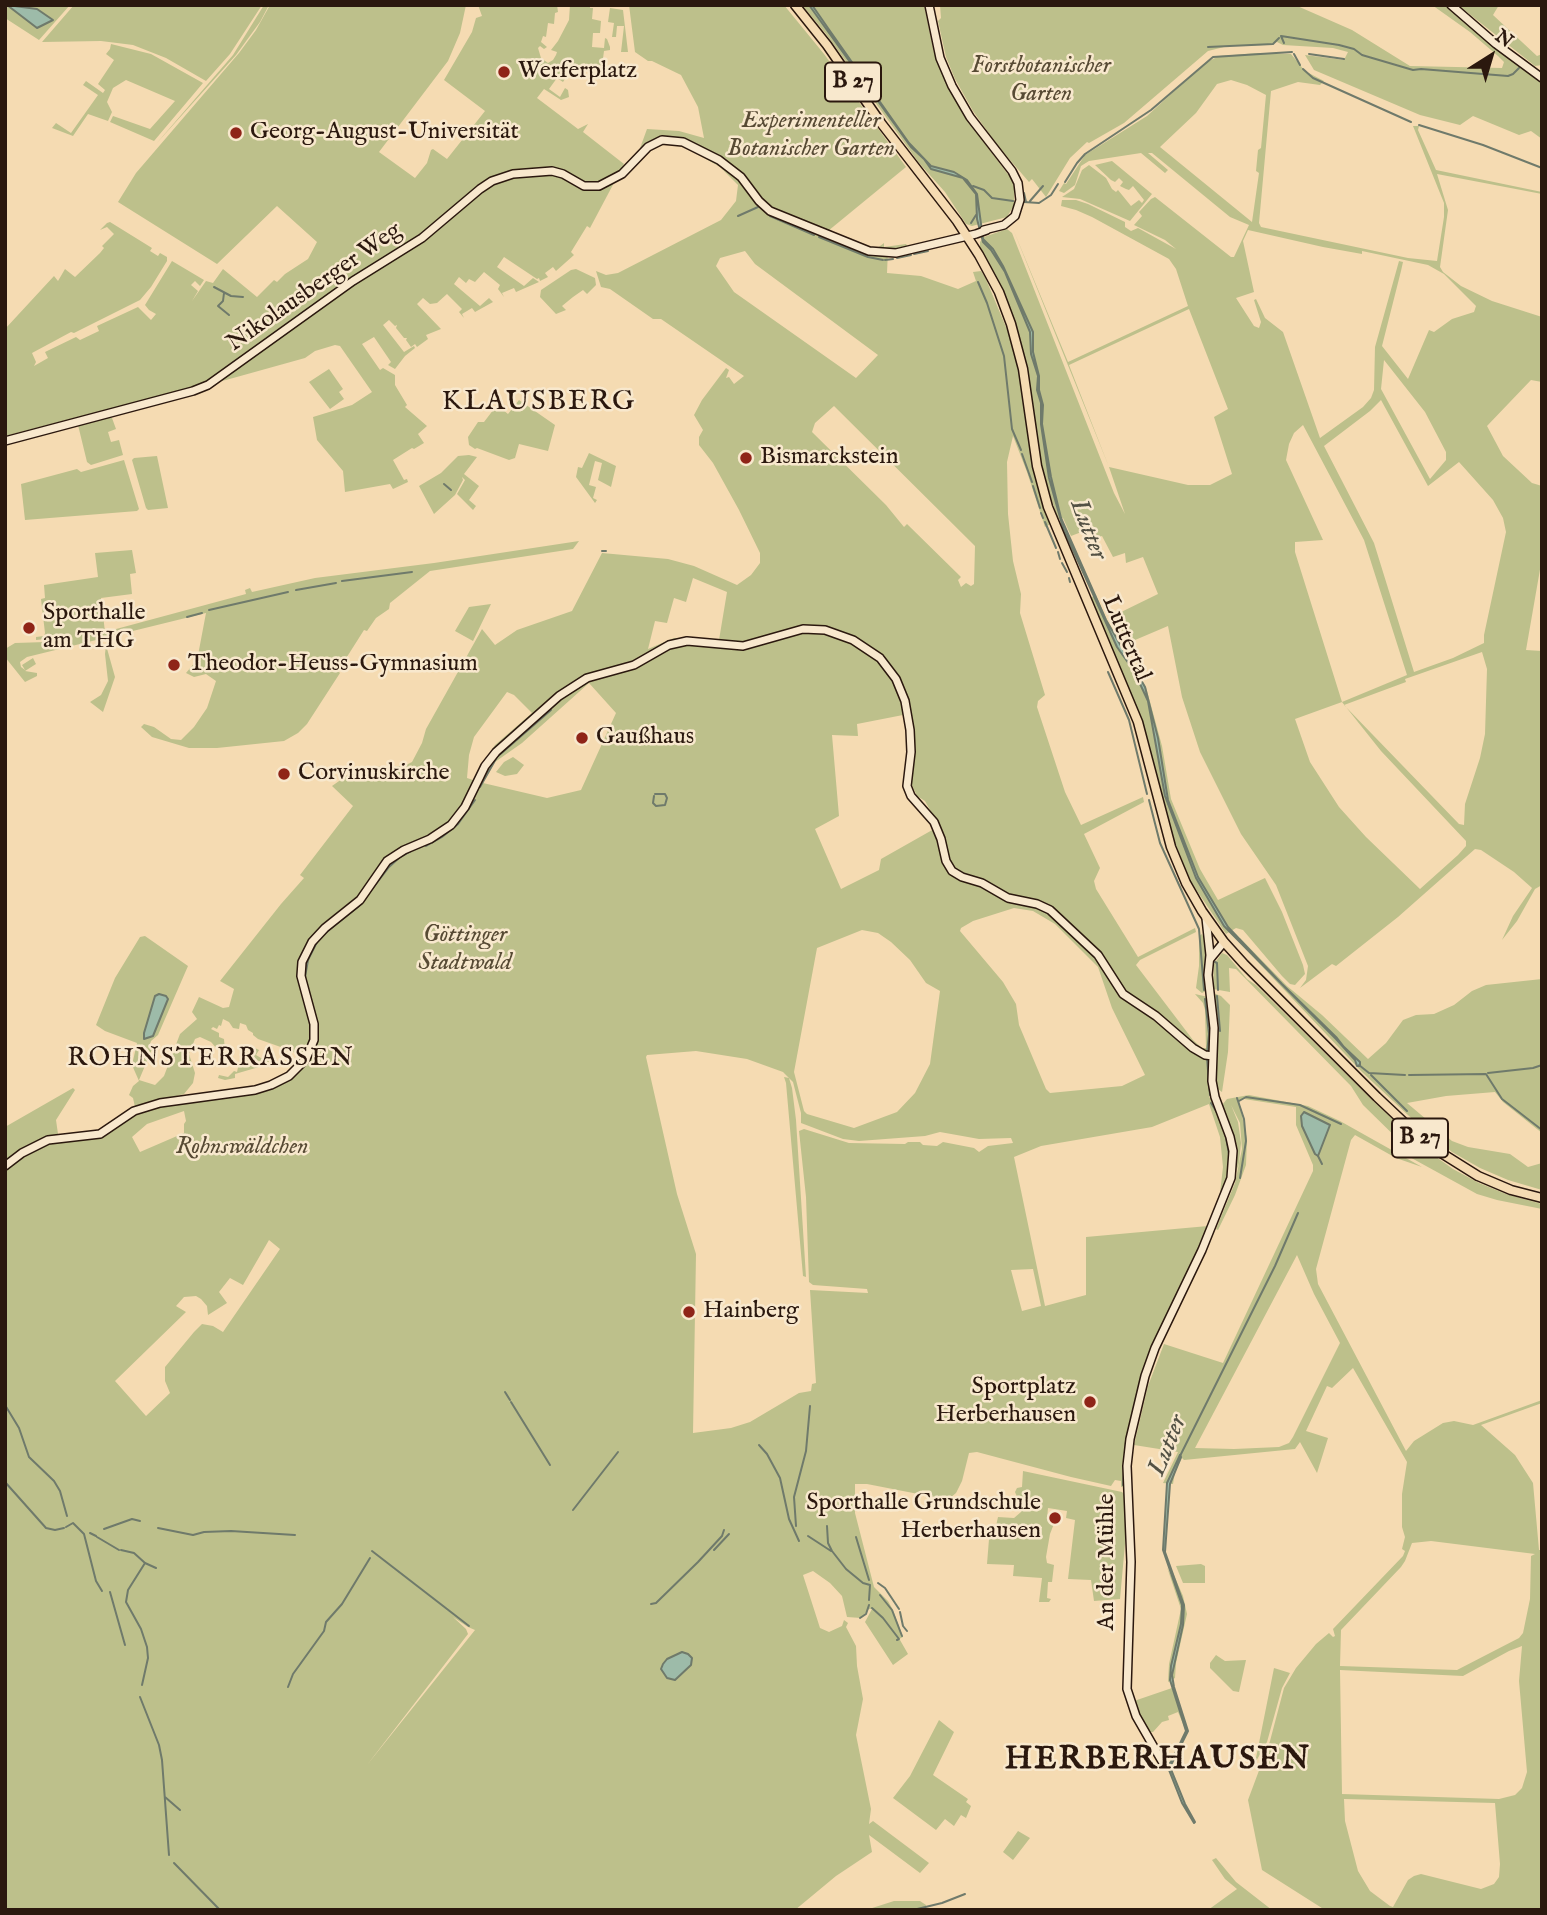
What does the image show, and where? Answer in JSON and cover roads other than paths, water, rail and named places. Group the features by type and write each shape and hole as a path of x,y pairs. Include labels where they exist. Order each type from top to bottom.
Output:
{"main road":[{"name":"B 27","path":"794,5 827,46 881,123 973,234"},
{"name":"Luttertal","path":"973,234 1011,324 1023,369 1037,466 1048,507 1138,722 1176,862 1206,917 1224,942"},
{"name":"B 27","path":"1224,942 1348,1069 1427,1144 1478,1176 1511,1190 1542,1198"}],"street":[{"path":"929,5 940,58 952,86 970,117 1012,171 1018,183 1020,200 1015,216 1004,225 973,234"},
{"path":"1452,7 1542,78"},
{"name":"Nikolausberger Weg","path":"5,441 193,391 213,382 353,281 415,243 480,189 500,177 554,171 581,185 593,187 606,184 628,169 651,145 666,139 677,140 701,150 725,164 746,182 770,211 877,252 896,253 973,234"},
{"path":"5,1166 22,1153 48,1140 100,1134 134,1111 160,1104 255,1090 274,1084 295,1071 308,1056 314,1040 314,1024 301,976 302,962 312,942 360,900 383,867 395,855 430,839 451,825 465,807 485,766 496,752 570,687 587,678 634,665 660,649 678,642 743,646 815,628 842,635 861,644 880,659 896,679 905,701 910,730 911,752 907,786 911,796 937,830 946,861 952,871 982,883 1008,898 1037,904 1050,910 1098,955 1123,994 1156,1016 1199,1053 1213,1056"},
{"name":"An der Mühle","path":"1163,1763 1133,1708 1126,1681 1131,1563 1128,1457 1137,1405 1152,1356 1195,1266 1231,1178 1232,1144 1215,1097 1212,1071 1214,1038 1206,917"},
{"path":"1210,957 1214,949 1224,942"}],"waterway":[{"path":"1284,43 1281,36 1339,45 1354,49 1362,55 1413,70 1508,76 1519,68"},
{"path":"1208,47 1273,44 1279,38"},
{"path":"1065,182 1085,154 1151,110 1213,57 1292,52"},
{"path":"1294,54 1300,65"},
{"path":"1309,54 1344,59"},
{"path":"1303,69 1313,78 1411,122"},
{"path":"1419,125 1483,145 1542,168"},
{"path":"1024,202 1039,203 1051,195 1058,184"},
{"path":"973,186 984,190 992,198 1013,201"},
{"path":"1030,201 1043,186"},
{"path":"1024,193 1026,202"},
{"path":"738,216 758,207"},
{"path":"971,223 976,215"},
{"path":"770,216 814,235"},
{"path":"819,237 868,257 883,260"},
{"path":"914,254 928,251"},
{"path":"897,258 911,255"},
{"path":"885,260 893,259"},
{"path":"978,282 1004,356 1012,429 1021,450"},
{"path":"214,287 231,296 243,297"},
{"path":"224,293 223,301 218,306 229,315"},
{"path":"1022,454 1032,482"},
{"path":"444,484 451,490"},
{"path":"1033,486 1040,508"},
{"path":"1041,513 1043,518"},
{"path":"1045,522 1056,548"},
{"path":"1058,552 1060,559"},
{"path":"1062,563 1067,572"},
{"path":"342,581 412,572"},
{"path":"1069,578 1070,582"},
{"path":"296,590 336,583"},
{"path":"209,610 288,592"},
{"path":"187,617 202,613"},
{"path":"1108,672 1129,720 1147,794"},
{"path":"480,787 497,757 551,710"},
{"path":"654,796 653,803 656,806 665,805 665,794 655,794"},
{"path":"426,846 458,824 475,800"},
{"path":"1149,800 1160,843 1199,929 1204,990"},
{"path":"324,934 359,906 389,867 411,851"},
{"path":"305,977 308,960 318,940"},
{"path":"1215,962 1218,990"},
{"path":"1217,996 1220,1031"},
{"path":"1205,999 1209,1034 1207,1053"},
{"path":"314,1010 317,1043"},
{"path":"312,1052 322,1058"},
{"path":"1207,1058 1210,1095"},
{"path":"1359,1065 1369,1073 1405,1075"},
{"path":"1488,1073 1542,1065"},
{"path":"1409,1075 1486,1074 1502,1099 1542,1130"},
{"path":"1371,1075 1407,1111"},
{"path":"1239,1101 1246,1097 1300,1105 1341,1124"},
{"path":"1237,1098 1244,1119 1246,1141 1240,1178"},
{"path":"1211,1103 1218,1114"},
{"path":"1225,1132 1229,1154"},
{"path":"1318,1156 1322,1164"},
{"name":"Lutter","path":"1180,1456 1275,1266 1298,1213"},
{"path":"505,1392 510,1400"},
{"path":"511,1402 550,1465"},
{"path":"5,1405 19,1428 29,1457 54,1481 60,1491 67,1516"},
{"path":"796,1526 794,1497 806,1451 810,1406"},
{"path":"1123,1485 1126,1441"},
{"path":"759,1445 780,1478 789,1519 799,1541"},
{"path":"573,1510 618,1452"},
{"path":"5,1482 46,1528 64,1528"},
{"path":"104,1529 132,1519 140,1521"},
{"path":"66,1527 73,1523 84,1534 96,1581 102,1591"},
{"path":"827,1526 828,1543 832,1551 846,1569 863,1583 870,1585 869,1600"},
{"path":"158,1528 193,1535 231,1531 295,1535"},
{"path":"651,1604 656,1603 698,1562 722,1536 724,1530"},
{"path":"90,1533 96,1536"},
{"path":"714,1550 729,1534"},
{"path":"808,1536 831,1551"},
{"path":"97,1537 119,1550"},
{"path":"856,1537 869,1580"},
{"path":"121,1550 134,1553 156,1568"},
{"path":"372,1551 469,1626"},
{"path":"288,1687 293,1674 324,1631 326,1622 342,1604 370,1558"},
{"path":"142,1685 148,1658 147,1647 141,1629 126,1602 128,1590 145,1563"},
{"path":"878,1583 885,1588 899,1609"},
{"path":"110,1592 125,1645"},
{"path":"880,1595 892,1610 902,1636"},
{"path":"860,1618 866,1614 869,1605"},
{"path":"872,1608 883,1618 899,1639 897,1640"},
{"path":"900,1612 907,1631"},
{"path":"140,1697 159,1745 162,1760 169,1855"},
{"path":"165,1797 180,1810"},
{"path":"174,1863 220,1910"},
{"path":"913,1910 965,1894"}],"place":[{"name":"Werferplatz","path":"504,72"},
{"name":"Georg-August-Universität","path":"236,133"},
{"name":"Bismarckstein","path":"746,458"},
{"name":"Sporthalle am THG","path":"29,628"},
{"name":"Theodor-Heuss-Gymnasium","path":"174,665"},
{"name":"Gaußhaus","path":"582,738"},
{"name":"Corvinuskirche","path":"284,774"},
{"name":"Hainberg","path":"689,1312"},
{"name":"Sportplatz Herberhausen","path":"1090,1402"},
{"name":"Sporthalle Grundschule Herberhausen","path":"1055,1518"}],"district":[{"name":"KLAUSBERG","path":"539,403"},
{"name":"ROHNSTERRASSEN","path":"211,1060"},
{"name":"HERBERHAUSEN","path":"1158,1761"}],"park label":[{"name":"Forstbotanischer Garten","path":"1041,81"},
{"name":"Experimenteller Botanischer Garten","path":"811,136"},
{"name":"Göttinger Stadtwald","path":"465,950"},
{"name":"Rohnswäldchen","path":"242,1148"}]}
